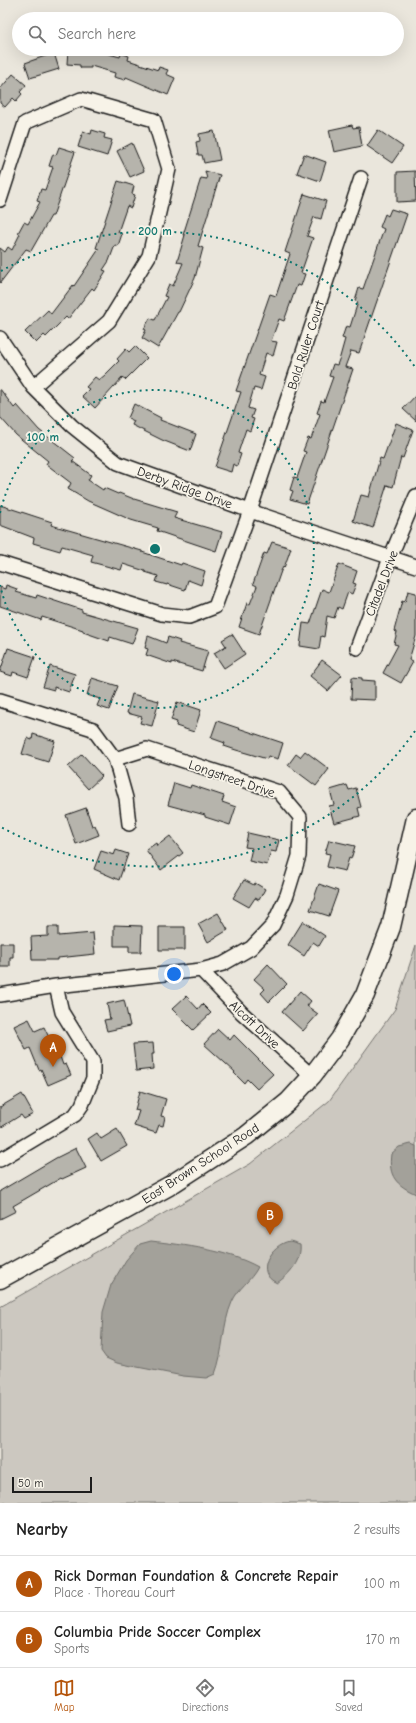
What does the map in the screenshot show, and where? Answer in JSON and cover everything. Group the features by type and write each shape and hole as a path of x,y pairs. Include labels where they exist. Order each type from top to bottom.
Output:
{"main road":[{"name":"East Brown School Road","path":"0,1279 169,1186 246,1136 288,1102 312,1076 340,1039 364,995 391,927 416,818"}],"street":[{"path":"0,200 25,124 82,99 154,120 169,169 149,256 109,321 33,388"},
{"name":"Bold Ruler Court","path":"0,563 162,614 189,616 215,608 250,511 361,178"},
{"name":"Derby Ridge Drive","path":"0,338 33,388 72,426 118,463 250,511 416,566"},
{"name":"Citadel Drive","path":"357,648 390,558 416,496"},
{"path":"0,700 93,730 115,759 126,798 129,824"},
{"name":"Longstreet Drive","path":"0,995 56,986 201,970 223,964 251,948 273,925 287,896 299,856 300,817 279,792 147,749 115,759"},
{"name":"Alcott Drive","path":"201,970 242,1013 312,1076"},
{"path":"0,1160 75,1115 82,1105 93,1078 93,1062 62,1012 56,986"}],"shaded area":[{"path":"416,945 416,1503 0,1503 0,1307 250,1164 329,1101 395,1009"},
{"path":"411,1144 416,1146 416,1194 403,1187 395,1179 392,1174 390,1162 391,1154 399,1147"},
{"path":"151,1241 219,1252 246,1261 258,1267 232,1302 226,1320 220,1356 215,1374 206,1378 183,1376 117,1363 106,1358 101,1351 103,1312 111,1285 126,1260 140,1244"},
{"path":"290,1241 300,1244 299,1256 291,1271 277,1283 266,1273 267,1259 277,1247"}],"building":[{"path":"45,56 55,56 59,69 30,78 25,63"},
{"path":"68,56 129,56 128,60 158,70 159,67 168,70 166,74 175,78 168,95 126,77 125,80 114,77 115,73 91,66 91,68 80,68 80,65 67,64"},
{"path":"13,74 26,85 20,92 22,94 16,101 13,98 5,107 0,103 0,89"},
{"path":"352,125 353,128 359,127 362,146 334,152 329,130"},
{"path":"92,130 105,134 104,138 112,140 107,156 78,147 83,131 91,134"},
{"path":"378,130 403,147 392,163 367,146"},
{"path":"214,131 220,160 204,163 202,155 198,155 196,142 200,141 199,134"},
{"path":"132,143 144,171 130,177 117,151"},
{"path":"59,147 75,152 53,216 51,216 31,251 26,249 0,283 0,248 5,252 8,247 12,250 24,222 28,224 40,202 37,201 41,189 45,190 53,167 49,166 53,154 56,155"},
{"path":"304,154 326,162 320,181 297,173"},
{"path":"205,171 220,175 198,246 203,248 195,278 179,312 158,348 142,338 146,330 144,329 150,318 155,320 167,297 164,296 169,284 173,286 183,263 177,262 185,235 183,235 201,178 207,179"},
{"path":"415,171 416,201 397,202 397,172"},
{"path":"118,181 134,186 132,194 135,195 131,208 127,206 118,232 122,234 118,246 115,245 109,261 103,270 106,271 94,290 92,288 68,319 66,317 46,337 44,335 36,343 25,332 48,310 51,314 73,285 74,286 99,249 96,248"},
{"path":"304,194 326,201 321,219 314,217 307,236 313,238 301,273 305,274 301,286 297,285 284,321 279,319 271,341 277,342 273,356 266,353 259,375 265,377 261,390 254,388 248,408 254,410 251,418 254,419 250,431 246,429 238,453 241,454 237,466 233,464 231,472 215,467 241,392 236,391 270,294 276,296 290,254 285,252"},
{"path":"391,209 407,214 359,353 351,351 345,367 353,369 307,504 290,499 293,491 290,490 294,477 297,478 306,452 303,451 308,438 311,439 320,414 317,413 321,401 324,402 333,377 329,376 333,364 337,365 340,357 345,339 342,338 346,326 350,327 358,302 355,301 359,288 363,289 384,229 380,227 385,214 388,216"},
{"path":"135,346 147,358 125,380 123,377 95,408 82,396 89,389 86,387 95,377 99,380 105,375 119,361 117,359 126,349 129,352"},
{"path":"0,389 14,408 17,405 39,430 75,458 72,461 91,475 88,480 103,490 104,488 118,494 119,493 177,512 174,518 222,532 216,551 157,531 158,528 131,520 88,501 68,489 71,483 46,464 48,461 16,435 0,417"},
{"path":"416,395 416,421 403,409"},
{"path":"134,404 161,418 160,420 196,434 190,451 162,440 132,425 134,421 128,418"},
{"path":"396,423 413,430 403,458 401,457 393,487 387,485 373,528 353,521 361,495 369,497 380,458 383,459"},
{"path":"0,505 52,522 51,525 205,571 201,585 188,580 185,590 156,582 158,576 123,564 121,570 91,562 93,555 62,546 60,551 33,543 34,538 0,525"},
{"path":"272,542 291,548 284,568 283,567 281,571 259,634 239,627 247,603 250,604 257,586 253,584 264,553 267,554"},
{"path":"339,564 357,571 353,583 356,584 352,594 348,592 342,609 338,607 334,618 327,616 324,637 321,636 319,649 300,646 303,623 310,624 322,589 329,592"},
{"path":"6,585 17,589 16,592 36,598 37,595 82,610 82,612 138,628 132,644 110,637 109,641 83,632 83,630 42,617 41,620 0,606 0,587 5,589"},
{"path":"408,591 416,593 416,636 409,660 413,662 401,683 383,673 398,645 394,644 397,632 394,631 402,601 405,602"},
{"path":"232,634 245,654 224,668 214,653 226,646 222,640"},
{"path":"148,636 166,643 168,637 180,641 179,643 208,651 202,671 172,662 172,664 146,655 148,649 145,648"},
{"path":"8,648 35,657 28,677 13,672 12,676 0,672"},
{"path":"322,660 342,675 328,691 310,676"},
{"path":"50,666 75,674 69,692 54,687 54,690 43,687"},
{"path":"352,677 362,678 362,680 375,681 375,700 351,699"},
{"path":"92,678 118,686 109,710 97,706 100,699 87,695"},
{"path":"132,694 159,701 152,726 140,723 142,717 127,713"},
{"path":"177,702 201,710 194,732 176,726 177,722 171,720"},
{"path":"217,721 283,743 278,759 268,756 267,759 236,750 224,746 225,743 211,738"},
{"path":"33,734 55,741 48,762 22,754 27,738 32,740"},
{"path":"305,751 329,769 316,786 288,765 296,754 300,757"},
{"path":"82,754 102,776 88,789 68,767"},
{"path":"174,783 190,788 191,785 224,796 222,802 236,807 230,825 205,817 205,815 168,805"},
{"path":"347,785 349,790 356,788 361,807 358,808 360,816 334,823 329,806 334,805 330,790"},
{"path":"86,808 92,826 95,825 99,835 76,844 66,815"},
{"path":"248,833 279,840 276,852 271,851 267,865 249,861 252,848 245,847"},
{"path":"170,836 183,853 161,870 146,850 156,843 157,846"},
{"path":"329,840 355,846 345,871 327,867 330,854 325,853"},
{"path":"116,850 128,854 119,880 94,869 101,851 114,855"},
{"path":"244,880 254,885 255,883 265,889 259,900 255,898 249,907 233,898"},
{"path":"319,884 338,891 329,916 310,910"},
{"path":"218,913 228,930 208,942 198,924"},
{"path":"303,921 325,936 319,946 313,942 304,956 288,945"},
{"path":"114,925 142,926 141,952 129,952 129,946 114,946"},
{"path":"48,927 58,927 58,936 93,933 95,954 58,958 58,960 32,960 31,937 48,936"},
{"path":"159,927 185,927 185,950 159,950"},
{"path":"0,943 13,943 13,957 10,957 10,967 0,967"},
{"path":"268,964 287,984 269,1002 261,993 265,989 254,979"},
{"path":"300,991 311,1001 307,1006 318,1014 303,1031 282,1012"},
{"path":"186,996 198,1009 202,1004 211,1013 193,1030 172,1009"},
{"path":"124,1000 130,1026 107,1031 104,1020 110,1019 107,1004"},
{"path":"29,1019 35,1031 44,1027 56,1052 58,1051 63,1065 66,1064 71,1075 48,1085 41,1069 39,1070 30,1048 26,1050 14,1026"},
{"path":"218,1029 230,1040 234,1035 273,1074 257,1089 247,1079 244,1083 234,1073 235,1072 204,1044"},
{"path":"153,1043 153,1069 136,1071 133,1044"},
{"path":"140,1091 166,1099 161,1116 165,1117 163,1126 159,1125 156,1133 134,1126 139,1111 135,1110"},
{"path":"22,1094 33,1114 24,1119 21,1115 0,1128 0,1107"},
{"path":"117,1129 127,1146 101,1161 88,1139 97,1133 101,1139"},
{"path":"76,1148 86,1168 62,1179 61,1178 13,1206 16,1211 0,1219 0,1191"}],"place":[{"name":"Rick Dorman Foundation & Concrete Repair","path":"53,1067"},
{"name":"Columbia Pride Soccer Complex","path":"270,1235"}]}
